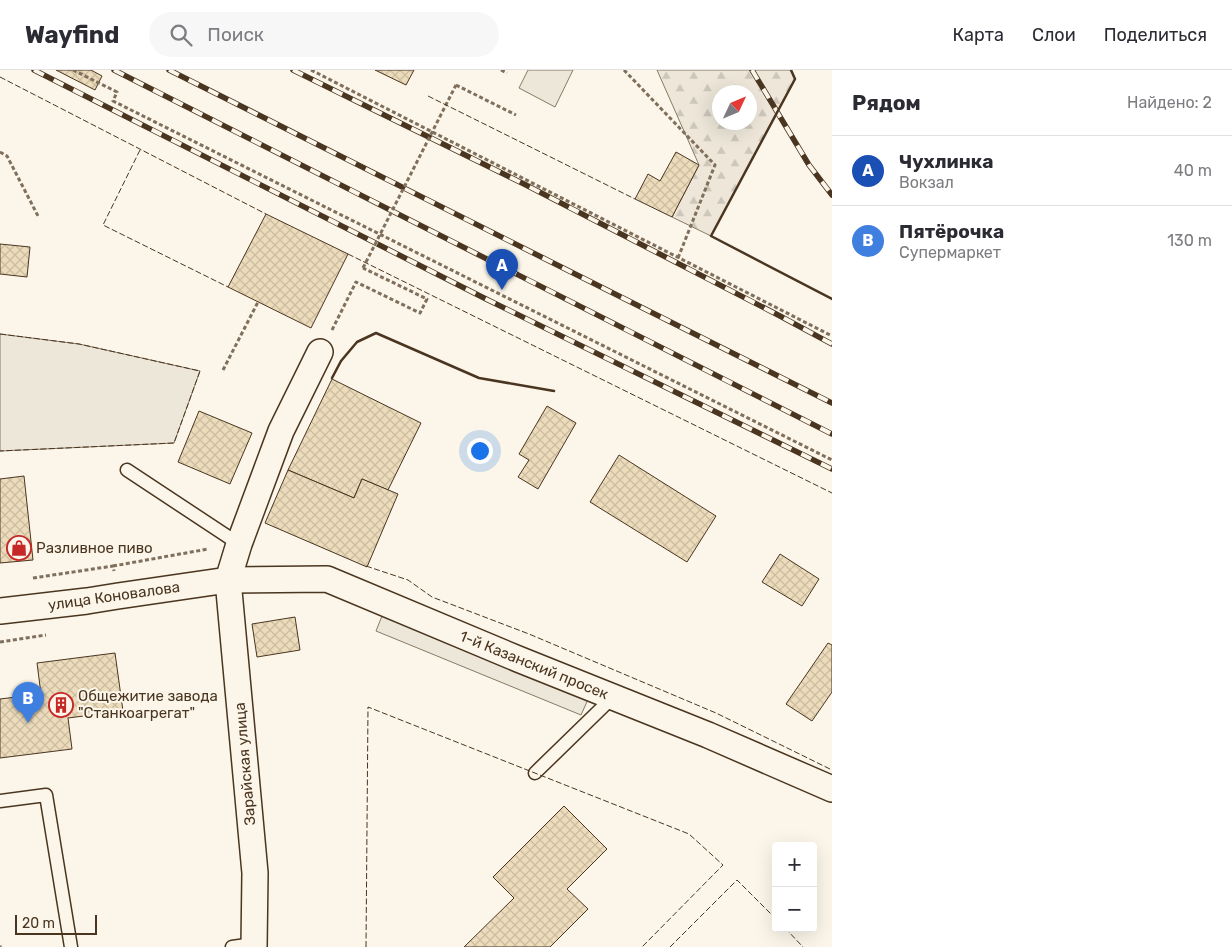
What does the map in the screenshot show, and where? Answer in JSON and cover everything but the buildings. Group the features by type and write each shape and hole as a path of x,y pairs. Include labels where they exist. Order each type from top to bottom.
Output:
{"street":[{"path":"228,580 239,544 280,432 320,352"},
{"name":"1-й Казанский просек","path":"228,580 327,579 708,735 832,789"},
{"name":"улица Коновалова","path":"0,611 87,601 228,580"},
{"name":"Зарайская улица","path":"228,580 254,873 247,946"}],"lane":[{"path":"127,470 239,544"},
{"path":"535,773 613,697"},
{"path":"0,801 46,795 71,947"}],"path":[{"path":"73,70 117,92 113,101 832,460"},
{"path":"311,70 832,336"},
{"path":"501,70 507,73"},
{"path":"624,70 715,165 678,258"},
{"path":"344,305 356,282 420,313 427,299 363,268 456,85 516,115"},
{"path":"0,152 7,156 38,216"},
{"path":"223,370 258,302"},
{"path":"113,566 239,544"}],"green space":[{"path":"657,70 791,70 795,79 711,236 672,217 699,165"}],"shaded area":[{"path":"528,70 573,70 555,107 519,88"},
{"path":"0,334 79,344 200,371 174,443 0,451"},
{"path":"384,611 590,695 581,715 376,631"}],"railway":[{"path":"34,70 486,299 832,469"},
{"path":"114,70 832,434"},
{"path":"169,70 832,403"},
{"path":"293,70 524,184 832,344"},
{"path":"752,70 809,165 832,195"}],"fence":[{"path":"0,77 266,214"},
{"path":"428,96 635,199"},
{"path":"140,150 103,225 228,287"},
{"path":"348,254 832,493"},
{"path":"0,334 79,344 200,371 174,443 0,451"},
{"path":"366,566 408,580 432,597 529,634 716,713 832,770"},
{"path":"366,947 368,707 689,834 723,865 642,947"},
{"path":"670,947 737,880 772,915"},
{"path":"789,932 803,947"}],"wall":[{"path":"791,70 795,79 711,236 832,299"},
{"path":"332,378 341,361 357,342 376,333 479,378 554,391"}],"place":[{"name":"Чухлинка","path":"502,290"},
{"name":"Разливное пиво","path":"19,548"},
{"name":"Общежитие завода \"Станкоагрегат\"","path":"61,705"},
{"name":"Пятёрочка","path":"28,723"}]}
